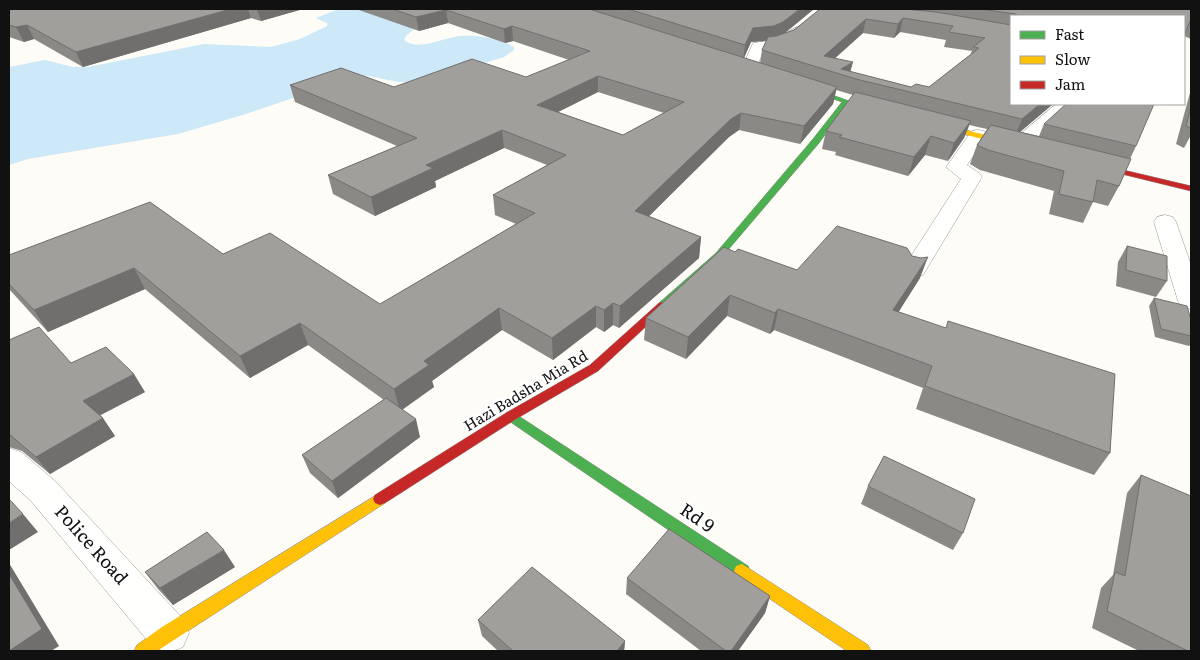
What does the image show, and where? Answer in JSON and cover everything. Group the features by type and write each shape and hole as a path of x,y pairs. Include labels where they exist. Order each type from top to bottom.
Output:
{"main road":[{"name":"Hazi Badsha Mia Rd","path":"156,642 511,416 594,368 719,255 851,102 791,82"},
{"path":"922,120 1024,147"},
{"path":"1076,160 1191,189"},
{"name":"Rd 9","path":"511,416 862,651"}],"street":[{"path":"749,68 758,46 774,46 787,41 804,25"},
{"path":"1024,147 1065,105"},
{"path":"914,270 972,177 956,167 978,135"},
{"path":"1165,222 1191,302"},
{"name":"Police Road","path":"9,461 43,491 156,642"}],"water":[{"path":"339,9 394,9 414,29 404,40 417,45 454,37 475,36 502,41 514,47 514,50 504,57 423,82 398,82 369,76 352,78 246,114 178,134 28,159 9,165 9,67 45,60 73,67 88,67 204,44 271,47 300,39 327,26 327,23 316,18"}],"building":[{"path":"231,9 76,52 27,25 16,27 9,25 9,10"},
{"path":"392,9 589,9 837,87 804,126 741,113 731,119 635,211 701,237 620,306 613,303 604,310 596,306 552,338 499,308 424,361 429,365 394,389 300,323 240,356 134,268 34,310 9,284 9,255 150,202 223,254 270,233 380,304 535,213 493,195 566,155 502,130 426,165 433,168 371,197 328,175 417,138 290,85 341,68 394,87 472,59 526,77 590,51 512,26 504,29 446,10 416,17","holes":["598,76 684,102 623,135 537,105"]},
{"path":"628,9 800,9 783,22 774,26 753,28 745,45"},
{"path":"820,9 904,9 936,12 1010,25 1010,105 1039,105 1022,119 856,79 762,50 768,37 794,30","holes":["903,18 953,26 949,32 985,38 973,47 979,48 929,87 916,84 911,87 841,69 853,62 824,56 866,19 898,24"]},
{"path":"980,9 1191,9 1191,22 1185,34 1185,15 1016,14"},
{"path":"855,92 971,121 954,143 931,136 914,157 839,137 842,135 826,131"},
{"path":"1065,105 1154,105 1136,146 1044,124"},
{"path":"1191,107 1191,128 1186,126"},
{"path":"991,125 1131,159 1119,186 1097,180 1093,202 1059,194 1064,171 988,150 977,145"},
{"path":"837,226 907,248 912,256 928,257 893,310 946,328 948,321 1115,374 1110,453 925,386 932,366 778,309 775,313 730,295 688,337 646,318 724,247 735,252 738,249 797,270"},
{"path":"1127,246 1167,256 1167,281 1126,270"},
{"path":"1154,298 1187,306 1191,320 1191,336 1161,329"},
{"path":"39,327 71,363 106,347 134,374 83,401 103,418 36,457 9,434 9,340"},
{"path":"386,398 416,419 332,481 302,455"},
{"path":"884,456 975,499 963,533 868,486"},
{"path":"1141,475 1191,496 1191,651 1107,611 1115,572 1125,576"},
{"path":"9,499 23,514 9,523"},
{"path":"669,529 770,596 731,651 726,651 627,578"},
{"path":"207,532 224,550 160,588 145,572"},
{"path":"532,567 625,641 617,651 513,651 478,620"},
{"path":"9,574 42,629 9,651"}],"traffic: fast":[{"path":"663,305 719,255 816,141 846,101 799,85"},
{"path":"511,416 742,571"}],"traffic: slow":[{"path":"931,123 1020,146"},
{"path":"143,651 168,633 380,499"},
{"path":"742,571 862,651"}],"traffic: jam":[{"path":"1088,163 1191,189"},
{"path":"380,499 511,416 594,368 663,305"}]}
